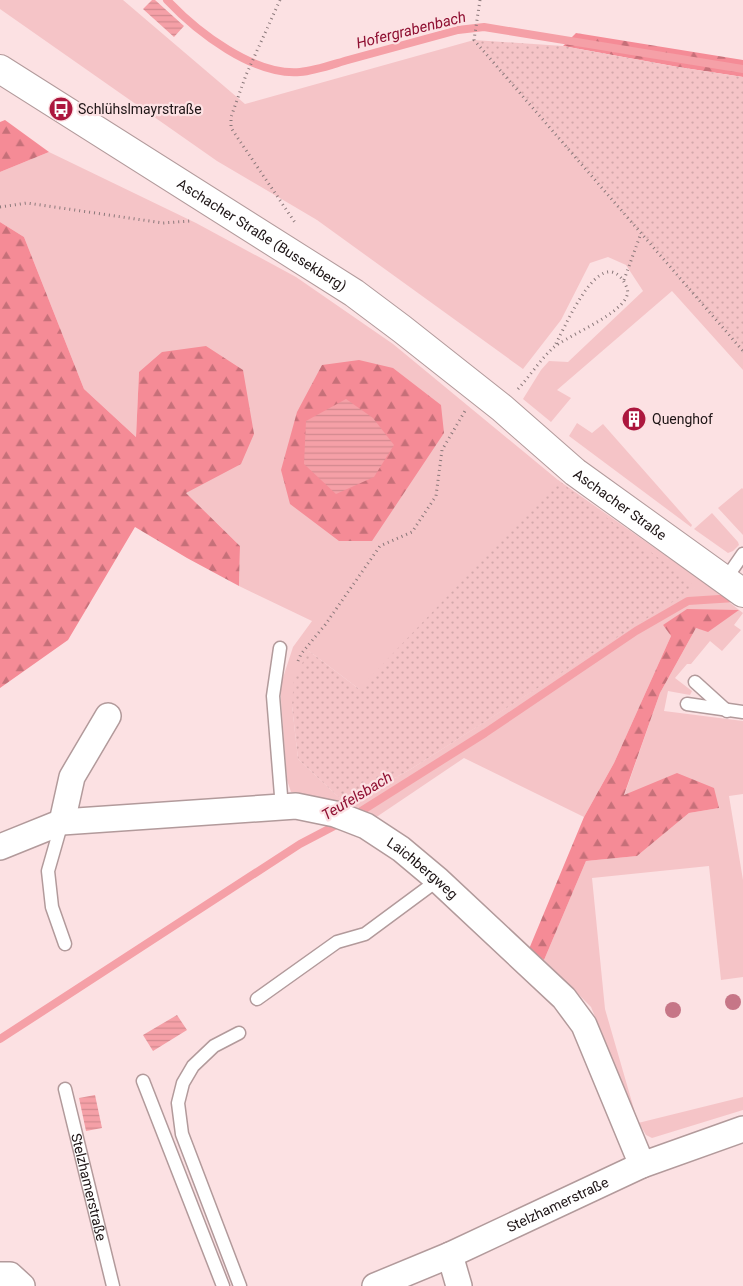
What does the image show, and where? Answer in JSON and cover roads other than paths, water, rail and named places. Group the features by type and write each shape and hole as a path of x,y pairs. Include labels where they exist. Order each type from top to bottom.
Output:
{"street":[{"name":"Aschacher Straße (Bussekberg)","path":"3,79 213,204 354,293 502,408"},
{"name":"Aschacher Straße","path":"502,408 575,472 734,586"},
{"path":"62,822 72,777 108,716"},
{"name":"Laichbergweg","path":"0,847 62,822 296,806 335,814 366,826 401,849 438,880 564,998 584,1025 642,1165"},
{"name":"Stelzhamerstraße","path":"375,1286 450,1255 642,1165 743,1129"},
{"path":"450,1255 459,1286"},
{"path":"0,1275 10,1275 22,1286"}],"lane":[{"path":"734,586 743,554"},
{"path":"280,648 274,696 282,808"},
{"path":"695,682 727,710"},
{"path":"688,704 743,712"},
{"path":"62,822 48,871 52,906 65,944"},
{"path":"257,999 337,942 364,934 438,880"},
{"path":"239,1032 214,1046 193,1066 183,1083 178,1103 182,1134 240,1286"},
{"path":"143,1081 223,1286"},
{"name":"Stelzhamerstraße","path":"65,1089 113,1286"}],"waterway":[{"name":"Hofergrabenbach","path":"167,0 194,25 228,50 264,67 282,71 300,72 312,70 458,30 484,27 743,69"},
{"name":"Teufelsbach","path":"355,815 485,733 636,631 688,601 735,598"},
{"name":"Teufelsbach","path":"0,1039 300,844 342,822"}],"place":[{"name":"Schlühslmayrstraße","path":"61,109"},
{"name":"Quenghof","path":"634,419"}]}
